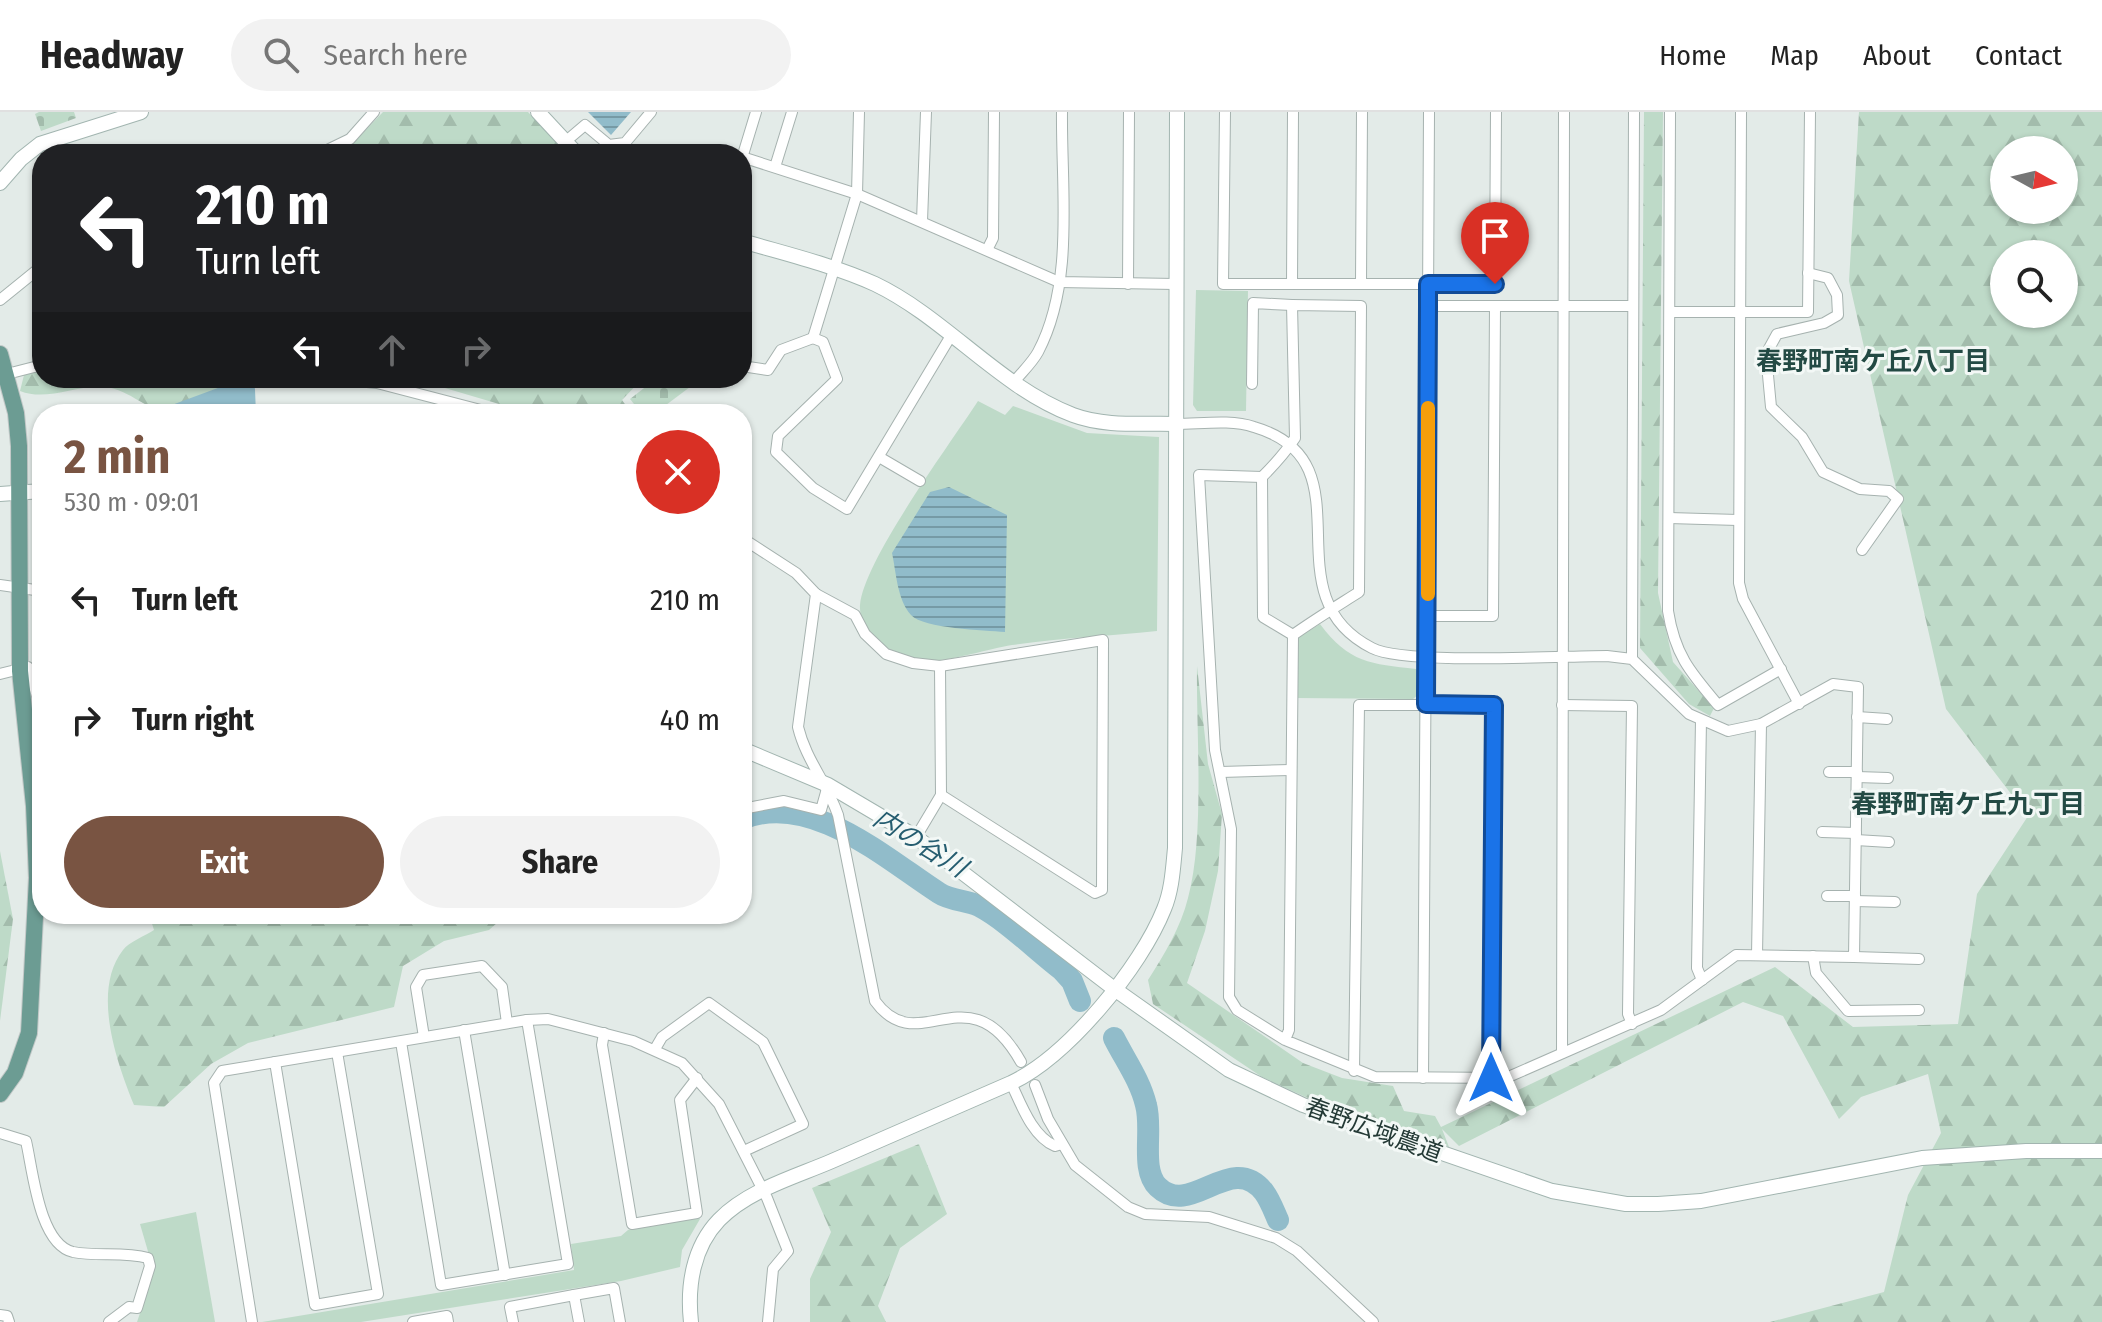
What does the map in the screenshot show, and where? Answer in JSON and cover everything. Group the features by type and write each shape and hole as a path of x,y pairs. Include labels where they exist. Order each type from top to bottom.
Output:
{"main road":[{"path":"0,354 7,374 19,446 20,671 32,787"},
{"path":"0,1094 15,1073 29,1033 37,924"}],"street":[{"path":"40,144 141,112"},
{"path":"340,144 350,139 374,112"},
{"path":"538,112 565,142 585,125 608,144"},
{"path":"634,132 631,128 643,112"},
{"path":"617,144 625,143 651,112"},
{"path":"746,144 756,112"},
{"path":"775,167 792,112"},
{"path":"813,338 857,194 859,112"},
{"path":"922,221 926,112"},
{"path":"987,250 993,238 994,112"},
{"path":"1014,382 1036,356 1045,336 1059,282 1062,112"},
{"path":"1128,284 1129,112"},
{"path":"691,1322 690,1289 704,1241 726,1214 764,1190 1011,1083 1047,1061 1065,1045 1113,988 1150,938 1165,907 1172,880 1177,112"},
{"path":"1225,112 1223,284 1495,284 1496,112"},
{"path":"1292,284 1293,112"},
{"path":"1361,283 1362,112"},
{"path":"1423,1078 1429,112"},
{"path":"1562,1053 1564,112"},
{"path":"1632,659 1634,112"},
{"path":"1670,112 1668,611 1673,637 1685,667 1718,705 1781,669"},
{"path":"1741,112 1739,583 1743,599 1799,704"},
{"path":"1670,312 1808,312 1810,112"},
{"path":"0,183 32,150"},
{"path":"752,160 857,194 1059,282 1175,284"},
{"path":"752,246 875,284 952,334 1044,402 1076,416 1117,423 1244,425 1291,443 1306,466 1317,492 1319,573 1330,610 1347,632 1373,649 1427,656 1632,659 1689,714 1728,731 1761,724 1833,684 1858,687 1854,957"},
{"path":"1808,273 1828,278 1837,295 1838,315 1824,323 1777,334 1766,354 1771,407 1802,437 1823,472 1860,489 1889,491 1898,499 1862,550"},
{"path":"0,300 32,274"},
{"path":"1252,384 1253,303 1361,306 1359,592 1293,635"},
{"path":"1292,305 1295,438 1287,452 1262,477 1263,617 1293,635"},
{"path":"1428,306 1632,306"},
{"path":"1428,616 1493,616 1495,306"},
{"path":"752,368 768,370 775,365 781,350 813,338 823,342 837,379 778,436 776,452 813,488 847,509 952,334"},
{"path":"7,374 32,368"},
{"path":"396,388 458,404"},
{"path":"879,457 920,481"},
{"path":"1262,477 1199,475 1215,750 1231,829 1229,997 1237,1010 1285,1040 1354,1071 1375,1077 1506,1078 1661,1010 1736,955 1919,959"},
{"path":"0,494 32,492"},
{"path":"1669,518 1738,520"},
{"path":"752,544 796,573 816,594 855,615 865,634 886,654 913,663 940,666 1103,640 1102,890 1095,893 941,795"},
{"path":"0,585 32,591"},
{"path":"816,594 798,727 817,774 828,785 838,815 875,1001 884,1014 912,1024 961,1015 978,1018 998,1028 1021,1062"},
{"path":"1285,1040 1289,1030 1293,635"},
{"path":"916,837 941,795 940,666"},
{"path":"0,674 28,667 32,680"},
{"path":"1354,1071 1359,705 1494,705 1491,1078"},
{"path":"1562,705 1632,706 1628,1014 1632,1024"},
{"path":"1857,717 1887,719"},
{"path":"1701,720 1697,968 1702,980"},
{"path":"1757,955 1761,724"},
{"name":"春野広域農道","path":"752,753 828,785 916,837 1113,988 1229,1070 1265,1089 1401,1141 1552,1191 1626,1204 1701,1201 1922,1158 2026,1151 2102,1151"},
{"path":"1221,772 1229,769 1290,770"},
{"path":"1829,772 1888,778"},
{"path":"752,807 784,801 821,810 828,785"},
{"path":"1822,832 1889,842"},
{"path":"1827,896 1895,902"},
{"path":"1813,956 1816,973 1848,1011 1919,1010"},
{"path":"424,1037 416,987 423,975 482,966 502,987 507,1023"},
{"path":"655,1049 662,1037 709,1003 763,1042 803,1124 744,1151"},
{"path":"252,1322 214,1083 222,1071 507,1023 548,1019 655,1049 682,1063 719,1104 764,1190 788,1251 773,1269 768,1322"},
{"path":"401,1042 441,1285 568,1264 527,1020"},
{"path":"464,1030 505,1275"},
{"path":"604,1033 602,1045 632,1224 697,1213 680,1100 697,1078"},
{"path":"275,1062 315,1305 378,1294 337,1052"},
{"path":"1011,1083 1026,1115 1047,1142 1062,1144"},
{"path":"1035,1085 1075,1165 1128,1207 1145,1214 1209,1217 1276,1238 1297,1251 1373,1322"},
{"path":"0,1133 26,1141 46,1226 53,1241 74,1252 148,1258 150,1266 137,1308 129,1307 109,1322"},
{"path":"513,1322 510,1307 614,1288 620,1322"},
{"path":"574,1295 579,1322"},
{"path":"0,1315 7,1316 9,1322"},
{"path":"413,1322 447,1316 448,1322"}],"green space":[{"path":"74,112 76,118 41,131 35,114"},
{"path":"383,112 528,112 558,144 349,144"},
{"path":"1644,112 1663,112 1658,593 1673,662 1714,708 1710,716 1689,704 1640,648"},
{"path":"1859,112 2102,112 2102,1322 1770,1322 1884,1292 1908,1195 1941,1133 1928,1074 1861,1097 1839,1119 1783,1016 1743,1002 1459,1146 1442,1129 1449,1147 1332,1109 1262,1077 1153,1004 1148,980 1181,920 1193,873 1198,815 1197,666 1208,764 1222,814 1218,871 1205,931 1187,983 1303,1063 1342,1078 1393,1086 1404,1111 1435,1116 1441,1127 1775,967 1853,1027 1958,1024 1977,894 2028,816 1946,709 1849,281"},
{"path":"1196,290 1248,291 1246,411 1197,411 1193,405"},
{"path":"32,371 32,388 83,388 52,394 31,394 20,391 24,375"},
{"path":"110,388 242,388 203,404 146,404"},
{"path":"445,388 633,388 622,400 625,404 499,404"},
{"path":"644,388 689,388 667,404 634,404 630,399"},
{"path":"978,401 1005,415 1013,406 1087,433 1159,437 1157,631 1030,643 926,661 887,648 871,633 861,615 860,605 876,560 910,502"},
{"path":"1320,624 1351,654 1373,663 1416,669 1421,676 1420,693 1413,699 1295,698 1297,638"},
{"path":"0,851 13,919 0,1021"},
{"path":"152,924 496,924 489,930 444,941 403,966 394,1007 248,1043 211,1064 164,1107 134,1105 115,1048 108,1006 114,967 123,950 154,930"},
{"path":"919,1144 947,1214 900,1248 878,1306 886,1322 810,1322 810,1279 831,1232 812,1188"},
{"path":"196,1212 215,1322 137,1322 154,1272 140,1224"},
{"path":"698,1215 700,1219 682,1250 680,1267 621,1281 361,1322 262,1322 574,1270 571,1244 621,1236 628,1230"}],"water":[{"path":"588,112 631,112 611,135"},
{"path":"949,487 1007,515 1005,632 928,623 911,615 903,602 892,553 930,492"}],"waterway":[{"name":"内の谷川","path":"206,404 244,390 245,404"},
{"name":"内の谷川","path":"752,816 768,812 794,814 820,821 871,847 939,893 979,906 1000,919 1062,970 1072,981 1080,1001"},
{"name":"内の谷川","path":"1114,1038 1143,1096 1148,1115 1148,1160 1158,1187 1171,1195 1184,1195 1225,1180 1238,1178 1251,1181 1264,1192 1278,1220"}],"slow traffic":[{"path":"1428,408 1428,594"}],"district":[{"name":"春野町南ケ丘八丁目","path":"1873,361"},
{"name":"春野町南ケ丘九丁目","path":"1968,804"}],"route":[{"path":"1491,1078 1494,705 1426,704 1428,284 1495,284"}]}
